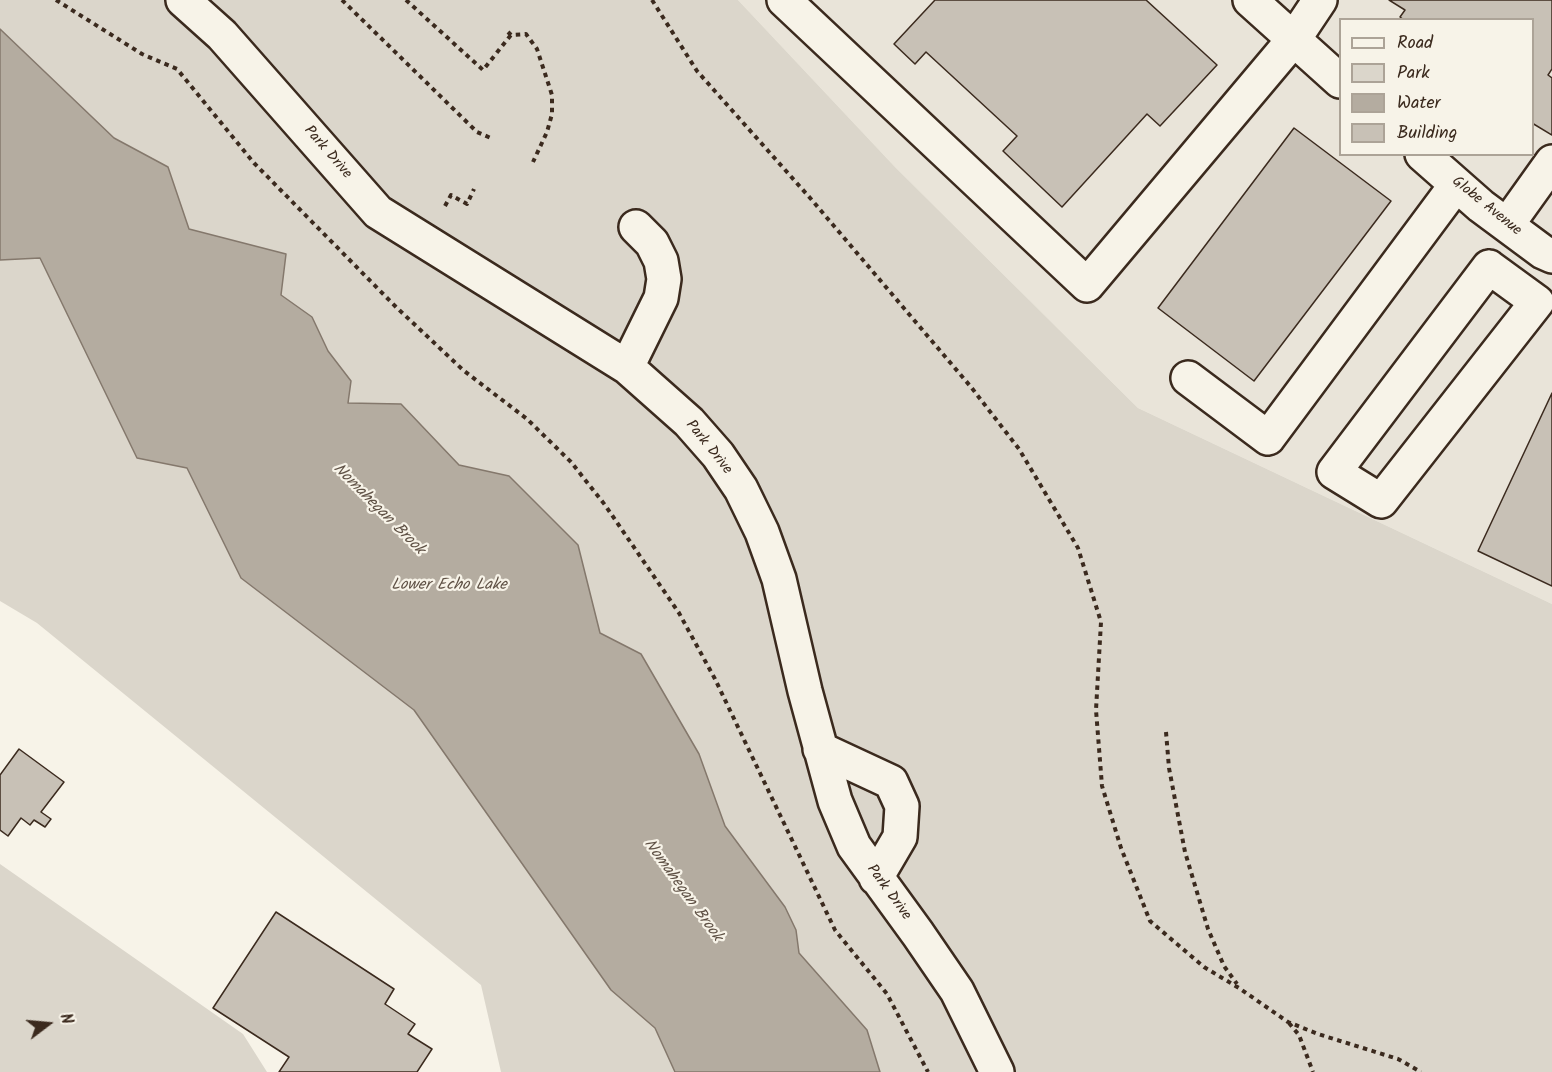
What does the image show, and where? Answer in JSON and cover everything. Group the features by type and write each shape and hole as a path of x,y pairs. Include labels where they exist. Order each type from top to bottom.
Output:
{"street":[{"name":"Park Drive","path":"183,0 222,35 378,212 627,367 689,422 718,455 741,489 762,532 779,579 820,749 835,801 854,846 957,992 997,1072"},
{"path":"784,0 1087,285 1293,39 1320,0"},
{"path":"1250,0 1339,79"},
{"name":"Globe Avenue","path":"1424,156 1506,225 1552,256"},
{"path":"1506,225 1552,162"},
{"path":"1188,378 1268,438 1456,185"},
{"path":"627,367 661,298 664,279 661,261 652,243 636,227"},
{"path":"1489,267 1544,309 1381,501 1334,472 1489,267"},
{"path":"820,749 891,782 902,806 900,837 876,878"}],"path":[{"path":"56,0 142,54 177,69 254,163 396,307 463,370 527,419 571,462 605,505 679,613 715,679 835,930 887,994 928,1072"},
{"path":"342,0 477,132 493,139"},
{"path":"406,0 483,70 510,33 525,34 537,49 552,95 552,114 547,132 533,162"},
{"path":"652,0 697,71 811,199 971,387 1019,449 1078,548 1101,622 1096,710 1102,786 1121,848 1150,921 1204,967 1288,1022 1318,1034 1398,1059 1420,1072"},
{"path":"445,206 451,195 466,204 474,189"},
{"path":"1166,732 1175,806 1185,852 1208,929 1224,966 1239,988"},
{"path":"1288,1022 1299,1035 1313,1072"}],"shaded area":[{"path":"738,0 1552,0 1552,604 1138,408 896,168"}],"green space":[{"path":"0,0 738,0 896,168 1138,408 1552,604 1552,1072 501,1072 481,985 37,623 0,601"},
{"path":"0,864 243,1034 267,1072 0,1072"}],"water":[{"name":"Lower Echo Lake","path":"0,29 114,138 168,167 189,229 286,254 281,295 312,317 328,351 351,381 348,403 401,404 459,465 509,476 578,545 600,633 641,654 699,754 725,826 785,907 796,930 799,953 867,1030 880,1072 675,1072 655,1028 611,990 414,710 241,578 187,468 137,458 40,258 0,260"}],"building":[{"path":"935,0 1146,0 1217,65 1160,126 1147,114 1062,207 1003,151 1017,136 926,52 915,64 894,44"},
{"path":"1389,0 1552,0 1552,69 1548,75 1552,78 1552,135 1534,124 1534,18 1401,18 1405,10"},
{"path":"1294,128 1391,201 1254,381 1158,308"},
{"path":"1552,393 1552,586 1478,551"},
{"path":"19,749 64,782 41,812 51,819 45,827 34,820 30,825 21,818 8,836 0,830 0,775"},
{"path":"276,912 394,989 385,1004 415,1024 408,1034 432,1049 417,1072 279,1072 289,1057 213,1008"}],"water label":[{"name":"Nomahegan Brook","path":"378,510"},
{"name":"Nomahegan Brook","path":"682,891"}]}
